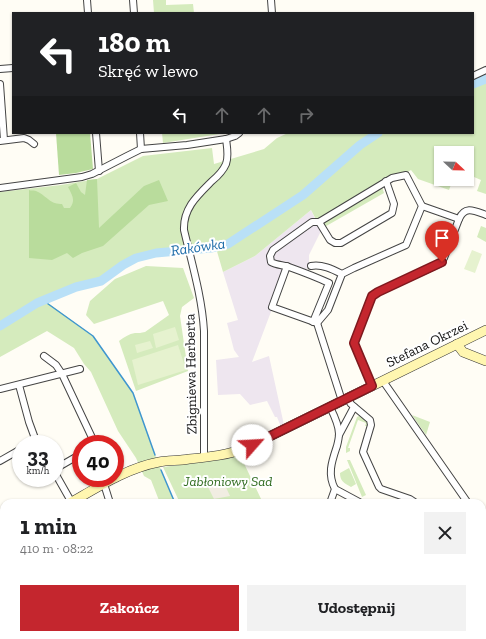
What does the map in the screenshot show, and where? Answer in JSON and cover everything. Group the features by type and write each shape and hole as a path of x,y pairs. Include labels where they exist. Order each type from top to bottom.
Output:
{"street":[{"path":"86,0 88,12"},
{"path":"133,0 134,12"},
{"path":"271,0 272,12"},
{"path":"0,69 12,68"},
{"path":"474,76 486,70"},
{"path":"0,84 2,141 24,138 34,144"},
{"path":"96,134 99,171"},
{"path":"140,134 141,150"},
{"path":"0,188 88,176 126,156 141,150 226,139 238,134"},
{"name":"Zbigniewa Herberta","path":"204,457 203,315 184,228 186,214 192,203 225,166 227,156 226,139"},
{"path":"410,499 382,489 379,486 363,452 371,428 370,420 345,400 315,322 329,283 287,266 274,264 271,262 270,256 273,250 312,222 320,222 392,178 406,175 422,206 459,219"},
{"path":"320,222 330,240 335,243 341,243 392,213 394,204 386,181"},
{"path":"315,322 328,310 342,274 406,245 422,206"},
{"path":"372,386 354,343 372,296 441,263 463,212 474,210 486,215"},
{"path":"311,266 317,265 325,267 342,274"},
{"path":"287,266 272,307 315,322"},
{"name":"Stefana Okrzei","path":"124,474 142,466 159,462 232,453 246,448 486,330"},
{"path":"457,344 463,352 486,361"},
{"path":"44,356 56,365 62,374 91,435"},
{"path":"0,389 80,369"},
{"path":"383,381 465,499"},
{"path":"20,385 34,435"},
{"path":"330,407 339,429 339,435"},
{"path":"354,407 339,435 331,464 332,482 335,489 354,499"},
{"path":"0,461 12,454"},
{"path":"62,487 69,499"},
{"name":"Stefana Okrzei","path":"78,499 99,487"},
{"path":"105,487 109,499"},
{"path":"331,499 335,489"}],"shaded area":[{"path":"311,210 321,231 309,255 309,262 306,271 289,264 252,362 269,356 284,425 281,427 277,417 275,417 267,401 250,405 240,394 218,395 216,360 239,357 234,350 227,323 238,320 223,272 255,256"},
{"path":"223,481 230,496 214,499 206,483"}],"green space":[{"path":"153,0 166,0 166,5 193,4 194,12 154,12"},
{"path":"486,68 486,194 477,191 481,180 474,177 474,146 434,146 434,185 418,179 411,170 382,187 384,193 321,229 311,210 255,256 223,272 216,248 156,253 136,258 123,265 101,281 76,287 44,300 93,336 133,393 155,455 173,499 158,499 151,480 144,476 136,458 124,440 124,435 121,435 118,431 91,372 74,348 47,331 0,357 0,192 97,179 143,156 212,148 214,164 264,149 277,138 286,134 474,134 474,73"},
{"path":"56,134 90,134 93,169 59,175"},
{"path":"162,134 220,134 163,143"},
{"path":"97,179 99,228 144,186 159,180 168,201 149,205 103,246 82,253 73,258 67,253 52,260 29,258 29,190 39,192 54,203 62,204 64,208 70,208 73,200 68,187 76,183 81,192 85,195 87,180"},
{"path":"438,186 450,186 449,190"},
{"path":"481,226 486,228 486,242 477,237"},
{"path":"472,250 482,254 475,273 464,269"},
{"path":"146,266 183,268 194,298 182,307 180,316 188,371 136,391 119,341 131,334 145,332 169,315 163,301 94,324 86,315 90,301 115,279"},
{"path":"175,327 179,340 156,348 153,334"},
{"path":"150,341 153,348 137,353 135,345"},
{"path":"178,345 186,370 138,385 132,360"},
{"path":"412,415 430,422 426,435"},
{"path":"359,416 367,422 368,426 365,426 366,423 358,420 348,448 350,448 350,451 346,453 346,447 357,417"},
{"name":"Jabłoniowy Sad","path":"240,455 261,499 178,499 163,467 226,459"},
{"path":"347,460 350,460 366,495 362,497"},
{"path":"349,468 356,484 351,487 343,482 340,476 340,473"}],"waterway":[{"name":"Rakówka","path":"474,84 486,79"},
{"name":"Rakówka","path":"0,326 37,303 76,287 101,281 123,265 136,258 156,253 211,248 228,244 303,195 360,145 376,134"},
{"path":"44,301 93,336 133,393 155,455"},
{"path":"161,470 173,499"}],"route":[{"path":"252,445 372,386 354,346 355,339 372,296 374,293 442,262"}]}
